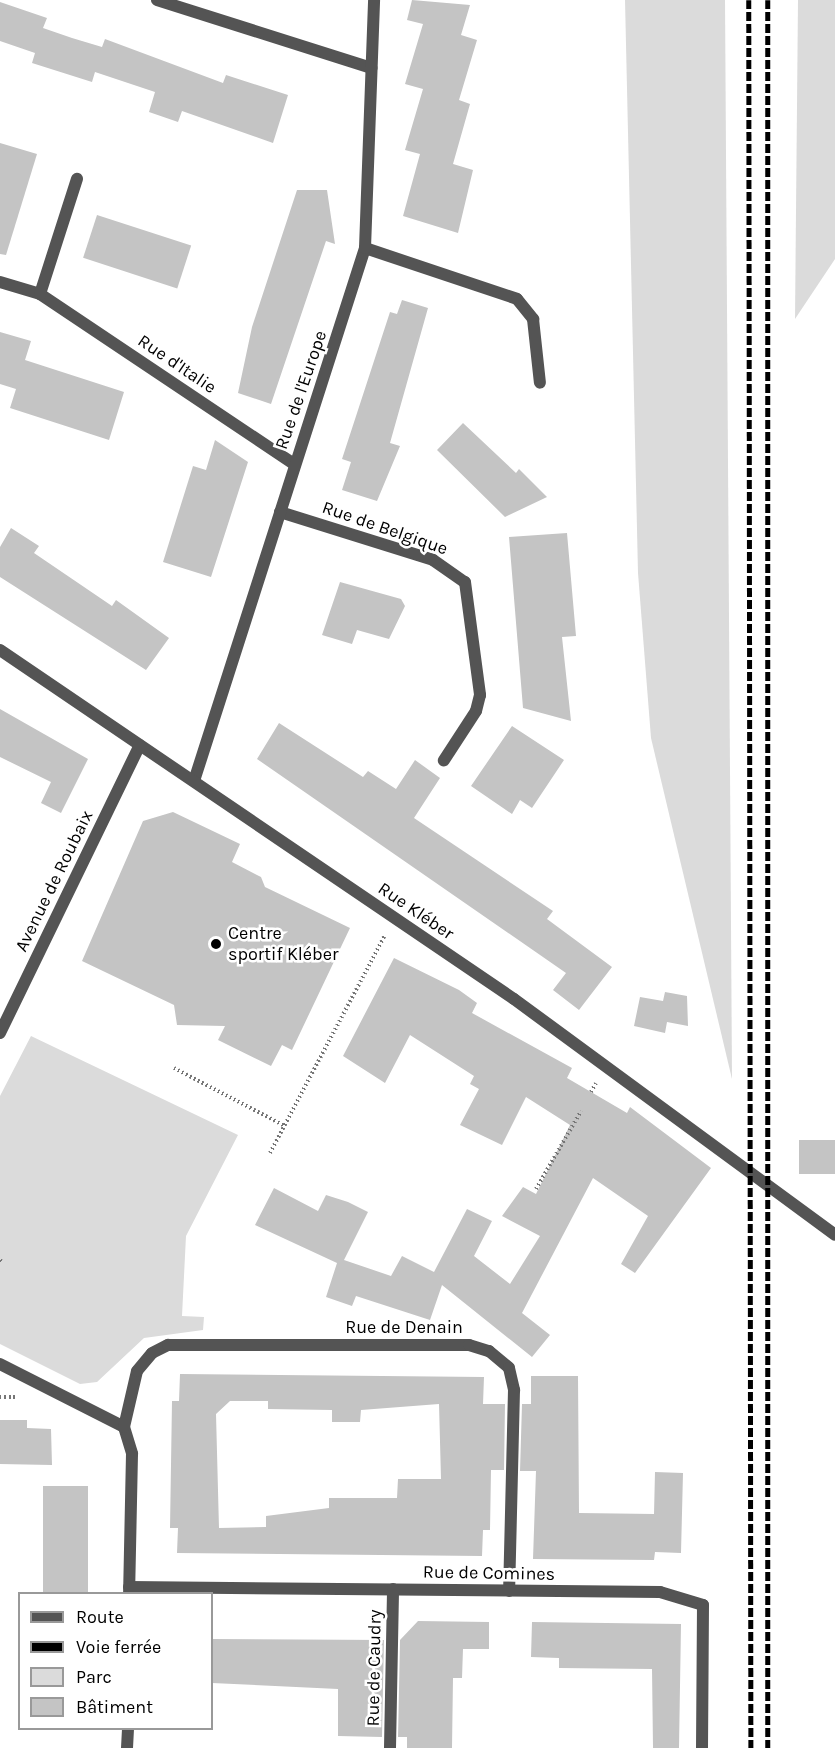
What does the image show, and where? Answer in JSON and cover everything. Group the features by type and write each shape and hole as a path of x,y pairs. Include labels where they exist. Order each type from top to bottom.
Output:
{"street":[{"path":"157,0 371,68"},
{"name":"Rue de l'Europe","path":"194,781 365,248 374,0"},
{"path":"40,294 77,179"},
{"path":"365,248 517,299 533,319 540,382"},
{"name":"Rue d'Italie","path":"0,282 40,294 294,464"},
{"name":"Rue de Belgique","path":"280,512 433,560 465,582 480,694 476,711 444,759"},
{"name":"Rue Kléber","path":"0,650 606,1064 835,1235"},
{"name":"Avenue de Roubaix","path":"0,1033 140,745"},
{"name":"Rue de Denain","path":"124,1427 137,1371 152,1353 168,1345 469,1345 489,1351 509,1368 514,1390 509,1591"},
{"path":"0,1364 124,1427 132,1454 129,1590"},
{"name":"Rue de Comines","path":"129,1590 393,1589 660,1592 703,1605 702,1748"},
{"name":"Rue de Caudry","path":"390,1748 393,1589"},
{"path":"128,1730 128,1748"}],"path":[{"path":"270,1153 394,918"},
{"path":"174,1068 285,1125"},
{"path":"536,1189 581,1111"}],"green space":[{"path":"625,0 725,0 732,1079 651,738 638,573"},
{"path":"798,0 835,0 835,259 795,319"},
{"path":"31,1036 238,1135 186,1236 182,1316 204,1317 203,1330 144,1338 97,1382 80,1384 0,1344 0,1096"}],"building":[{"path":"412,0 470,5 461,35 477,40 459,100 470,104 453,164 473,170 458,233 403,216 420,154 405,150 423,89 405,84 423,24 407,20"},
{"path":"0,2 47,18 43,28 72,38 102,47 105,39 223,83 226,75 288,95 273,143 182,111 178,122 149,112 155,92 95,72 92,82 32,63 35,53 0,41"},
{"path":"0,143 37,154 6,255 0,254"},
{"path":"297,190 327,190 335,244 326,241 271,404 238,393 252,327"},
{"path":"97,215 191,246 177,288 83,258"},
{"path":"402,300 428,308 390,443 400,446 377,501 342,490 351,462 342,459 390,312 397,314"},
{"path":"0,332 31,341 25,360 124,392 109,440 10,408 16,389 0,384"},
{"path":"463,423 516,473 519,469 547,497 505,517 437,450"},
{"path":"215,440 248,462 211,577 163,562 193,466 206,470"},
{"path":"11,528 39,546 34,553 112,606 116,600 169,638 146,670 0,577 0,547"},
{"path":"567,533 576,636 562,637 571,721 523,708 509,537"},
{"path":"340,582 401,599 405,606 389,639 357,630 352,644 322,635"},
{"path":"0,709 88,759 61,813 41,803 51,782 0,757"},
{"path":"279,723 363,777 368,771 396,789 415,760 440,778 414,818 553,911 547,919 612,967 579,1010 553,990 566,973 257,759"},
{"path":"512,726 564,760 532,808 520,800 512,814 471,786"},
{"name":"Centre sportif Kléber","path":"173,812 240,844 232,862 261,877 265,887 350,928 292,1050 282,1045 271,1066 218,1040 225,1026 177,1025 174,1005 82,961 143,821"},
{"path":"394,958 459,990 477,1003 472,1013 572,1068 567,1078 627,1113 630,1107 711,1168 635,1273 621,1264 648,1216 593,1178 522,1313 550,1335 532,1357 442,1285 430,1320 356,1296 352,1306 326,1297 337,1263 255,1225 274,1188 318,1211 326,1195 348,1202 368,1212 344,1260 391,1276 402,1256 434,1272 467,1209 492,1221 474,1256 510,1284 540,1236 502,1216 523,1187 536,1194 570,1125 526,1097 502,1145 460,1125 479,1089 470,1084 474,1076 410,1035 385,1083 343,1056"},
{"path":"665,992 687,996 688,1026 667,1022 665,1033 634,1026 640,997 663,1001"},
{"path":"799,1140 835,1140 835,1174 799,1174"},
{"path":"180,1374 484,1377 483,1404 505,1404 504,1470 491,1470 490,1530 483,1530 482,1556 177,1553 178,1528 170,1528 172,1401 179,1401","holes":["230,1401 268,1401 268,1409 332,1410 332,1422 360,1422 361,1410 439,1404 441,1479 398,1479 397,1498 329,1498 329,1508 266,1516 266,1527 219,1528 216,1414"]},
{"path":"531,1376 578,1376 579,1513 654,1514 655,1472 683,1473 681,1553 655,1552 654,1560 533,1559 536,1471 520,1471 522,1404 531,1404"},
{"path":"0,1420 27,1420 27,1428 51,1429 52,1465 0,1464"},
{"path":"43,1486 88,1486 88,1592 43,1592"},
{"path":"418,1621 489,1622 489,1649 463,1649 462,1678 453,1678 452,1748 407,1748 407,1737 398,1737 400,1640"},
{"path":"532,1622 681,1624 679,1748 653,1748 652,1669 559,1668 559,1658 531,1657"},
{"path":"213,1639 384,1640 382,1737 338,1736 338,1689 213,1683"}],"railway":[{"path":"749,0 751,1748"},
{"path":"768,0 768,1748"}],"place":[{"name":"Centre sportif Kléber","path":"216,944"}]}
